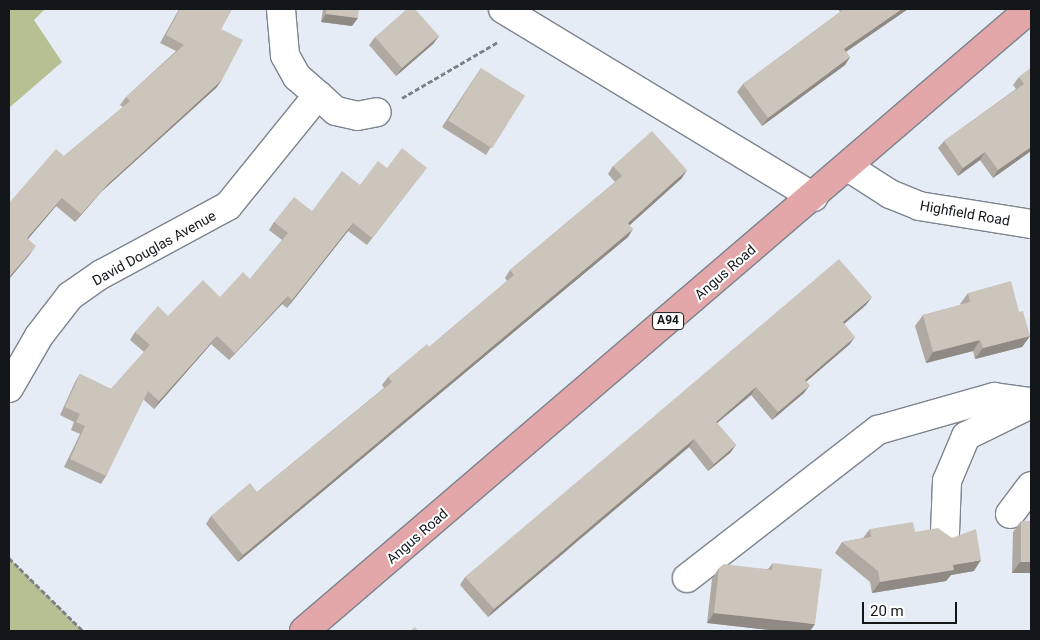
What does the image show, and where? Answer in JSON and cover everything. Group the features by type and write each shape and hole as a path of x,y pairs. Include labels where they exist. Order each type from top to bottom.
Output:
{"main road":[{"name":"Angus Road","path":"304,631 813,197 1030,9"}],"street":[{"path":"281,9 285,55 297,77 336,111 357,116 378,112"},
{"path":"503,9 813,197"},
{"name":"David Douglas Avenue","path":"9,388 39,336 70,296 102,274 228,206 318,95"},
{"name":"Highfield Road","path":"848,167 890,194 919,206 1031,224"},
{"path":"687,578 878,430 994,397 1031,403"},
{"path":"945,533 946,481 966,436 1031,403"},
{"path":"1010,514 1031,486"}],"path":[{"path":"378,112 528,24"},
{"path":"9,558 83,631"}],"green space":[{"path":"9,9 45,9 34,20 62,62 9,108"},
{"path":"9,558 83,631 9,631"}],"building":[{"path":"180,9 232,9 221,29 243,40 222,80 107,185 81,214 62,198 27,238 36,246 9,277 9,203 56,149 64,156 130,101 126,97 184,45 166,35"},
{"path":"327,9 359,9 358,18 326,14"},
{"path":"407,9 415,9 439,36 402,68 375,37"},
{"path":"844,9 902,9 844,49 850,57 768,118 743,84"},
{"path":"481,68 525,96 492,148 448,121"},
{"path":"1031,68 1031,147 998,170 985,152 963,168 944,141 1024,84 1019,77"},
{"path":"652,131 687,170 628,223 633,229 243,555 211,516 250,483 257,492 392,382 388,377 427,344 429,347 514,275 510,270 622,176 613,166"},
{"path":"402,148 427,168 372,238 353,223 292,300 288,296 235,353 217,336 159,401 148,391 106,476 70,459 85,426 76,422 80,414 65,407 80,374 111,389 150,345 135,332 158,306 168,316 203,280 220,297 243,272 250,279 288,233 274,222 294,197 312,211 342,171 360,185 378,161 387,168"},
{"path":"839,259 872,297 843,322 855,337 805,380 810,385 778,412 756,387 716,422 736,445 714,464 694,439 494,609 465,577"},
{"path":"1011,281 1019,312 1023,311 1030,336 983,348 980,340 933,352 923,315 970,302 968,293"},
{"path":"1021,521 1031,521 1031,562 1021,562"},
{"path":"913,522 915,532 938,528 952,538 976,529 981,560 953,565 954,570 880,582 878,571 842,542 871,537 870,529"},
{"path":"773,563 822,569 815,624 714,613 719,568 724,564 772,570"},
{"path":"415,627 418,631 410,631"}]}
